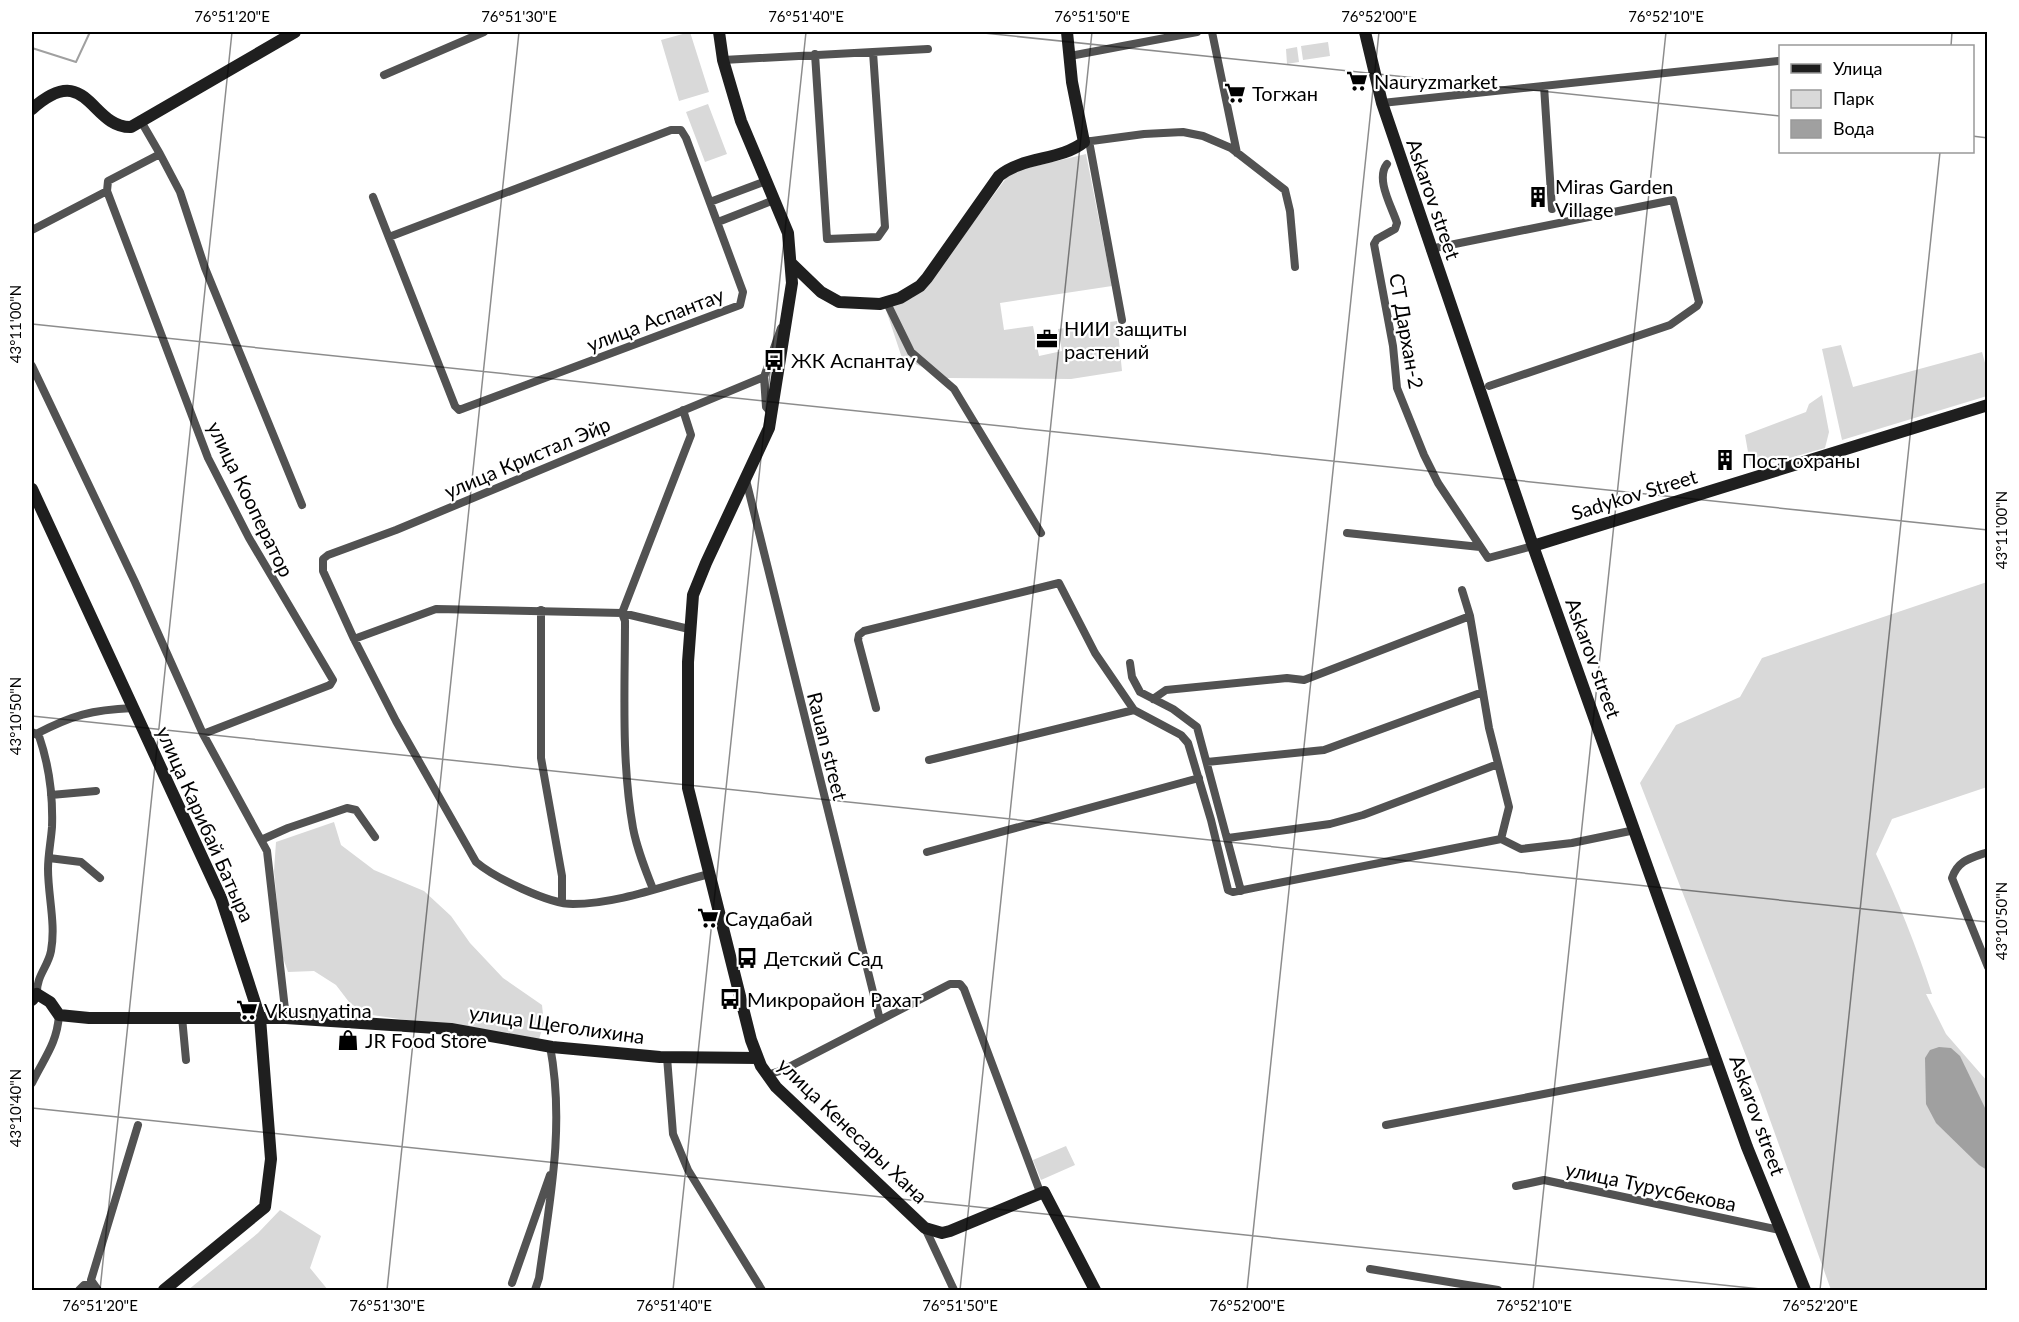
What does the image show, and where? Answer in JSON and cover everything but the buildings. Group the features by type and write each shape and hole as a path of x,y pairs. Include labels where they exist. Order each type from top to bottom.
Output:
{"street":[{"path":"32,109 52,93 70,91 78,94 123,127 142,123 295,32"},
{"path":"384,75 484,32"},
{"name":"улица Кенесары Хана","path":"719,32 723,60 741,121 788,233 792,264 792,283 769,428 693,595 689,629 690,713 686,755 688,788 742,1011 758,1058 776,1087 926,1228 942,1233 950,1231 1040,1192"},
{"path":"1067,32 1072,82 1087,142 1122,320"},
{"path":"1070,56 1197,32"},
{"path":"1212,32 1237,154"},
{"name":"Askarov street","path":"1365,32 1382,103 1533,546 1748,1148 1805,1290"},
{"path":"723,60 928,49"},
{"path":"815,54 827,239 878,237 885,227 873,52"},
{"path":"1382,103 1778,61"},
{"path":"1544,86 1552,209"},
{"path":"142,123 180,192 205,268 302,505"},
{"name":"улица Аспантау","path":"373,197 455,406 459,410 740,305 742,292 718,222 681,130 671,130 389,237"},
{"path":"792,264 833,300 855,304 886,302 900,298 920,286 966,219 1005,171 1076,149 1087,142 1144,134 1183,132 1203,136 1231,148 1285,190 1290,211 1295,267"},
{"path":"32,230 107,191 108,181 160,154"},
{"name":"СТ Дархан-2","path":"1387,164 1382,178 1397,223 1395,229 1377,239 1374,244 1393,346 1397,388 1429,464 1480,547"},
{"path":"710,202 766,181"},
{"name":"улица Кооператор","path":"107,191 208,458 249,538 333,680 330,685 204,734"},
{"path":"718,222 774,200"},
{"path":"1430,249 1673,200 1699,302 1697,306 1670,324 1489,386"},
{"path":"886,302 911,352 954,389 1041,533"},
{"path":"772,414 766,407 764,376 787,316"},
{"path":"32,366 135,582 204,734 228,783 267,851 286,1018"},
{"name":"улица Кристал Эйр","path":"709,874 587,903 562,902 510,884 476,862 396,721 354,639 323,571 323,559 764,376"},
{"name":"Sadykov Street","path":"1533,546 1988,405"},
{"path":"653,889 639,853 630,806 622,613 691,435 683,410"},
{"name":"Rauan street","path":"746,480 880,1020"},
{"name":"улица Карибай Батыра","path":"32,489 221,898 260,1018 272,1159 265,1207 164,1290"},
{"path":"1347,533 1480,547 1488,558 1533,546"},
{"path":"876,708 858,640 859,635 864,631 1058,582 1062,584 1095,653 1134,710 1185,739 1199,778 1226,886 1233,892 1501,839 1521,849 1572,843 1635,830"},
{"path":"1462,590 1470,616 1483,692 1509,807 1501,839"},
{"path":"354,639 436,609 622,613 689,629"},
{"path":"541,610 541,758 562,876 562,902"},
{"path":"1153,699 1166,690 1287,678 1304,680 1470,616"},
{"path":"1130,663 1136,686 1140,692 1190,719 1197,727 1240,875 1241,891"},
{"path":"1207,762 1324,750 1483,692"},
{"path":"32,1083 47,1061 58,1028 59,1015 50,1002 34,997 39,975 51,953 52,915 49,858 51,795 44,749 34,733 62,719 109,709 133,708"},
{"path":"929,760 1134,710"},
{"path":"1228,838 1330,824 1363,815 1498,764"},
{"path":"927,852 1199,778"},
{"path":"51,795 96,791"},
{"path":"261,840 347,808 356,810 375,837"},
{"path":"1988,852 1965,860 1956,867 1952,878 1988,967"},
{"path":"49,858 81,862 100,878"},
{"path":"767,1075 783,1070 950,984 960,984 964,988 1040,1192 1049,1199 1095,1290"},
{"name":"улица Щеголихина","path":"59,1015 89,1018 286,1018 451,1029 550,1046 667,1058 758,1058"},
{"path":"182,1017 186,1060"},
{"path":"535,1290 539,1278 555,1161 558,1106 550,1046"},
{"path":"667,1058 673,1134 684,1161 762,1290"},
{"path":"1386,1125 1718,1060"},
{"path":"95,1288 91,1280 138,1125"},
{"path":"512,1283 555,1161"},
{"name":"улица Турусбекова","path":"1516,1186 1544,1180 1780,1230"},
{"path":"926,1228 954,1290"},
{"path":"1370,1269 1498,1290"},
{"path":"79,1290 84,1285 95,1288"}],"green space":[{"path":"690,32 709,92 679,101 661,40"},
{"path":"1328,42 1330,56 1303,60 1301,46"},
{"path":"1297,47 1299,62 1287,64 1286,49"},
{"path":"708,104 727,154 705,162 686,112"},
{"path":"1086,154 1112,286 1000,303 1004,330 1033,326 1039,356 1062,351 1058,329 1117,321 1122,371 1071,379 947,378 902,358 885,307 912,298 926,286 1007,177 1015,171"},
{"path":"1841,345 1853,387 1982,352 1987,370 1987,396 1842,440 1822,349"},
{"path":"1822,395 1829,432 1825,448 1751,469 1745,435 1806,412 1809,404"},
{"path":"1987,582 1987,787 1892,819 1876,854 1920,958 1932,994 1926,994 1946,1034 1987,1081 1987,1290 1831,1290 1760,1092 1640,783 1676,725 1740,697 1762,658"},
{"path":"334,822 341,845 374,870 424,891 451,916 470,943 503,978 542,1005 544,1024 539,1039 365,1014 349,1002 336,985 314,971 288,972 282,955 274,871 276,842"},
{"path":"1066,1146 1075,1165 1041,1180 1033,1160"},
{"path":"280,1210 321,1236 310,1268 328,1290 188,1290 258,1233"}],"water":[{"path":"1939,1047 1951,1048 1960,1056 1987,1112 1987,1170 1936,1123 1926,1104 1925,1058 1930,1050"}],"waterway":[{"path":"32,48 76,62 90,32"}],"place":[{"name":"Nauryzmarket","path":"1357,81"},
{"name":"Тогжан","path":"1235,93"},
{"name":"Miras Garden Village","path":"1538,197"},
{"name":"НИИ защиты растений","path":"1047,339"},
{"name":"ЖК Аспантау","path":"774,360"},
{"name":"Пост охраны","path":"1725,460"},
{"name":"Саудабай","path":"708,918"},
{"name":"Детский Сад","path":"747,958"},
{"name":"Микрорайон Рахат","path":"730,999"},
{"name":"Vkusnyatina","path":"247,1010"},
{"name":"JR Food Store","path":"348,1040"}]}
